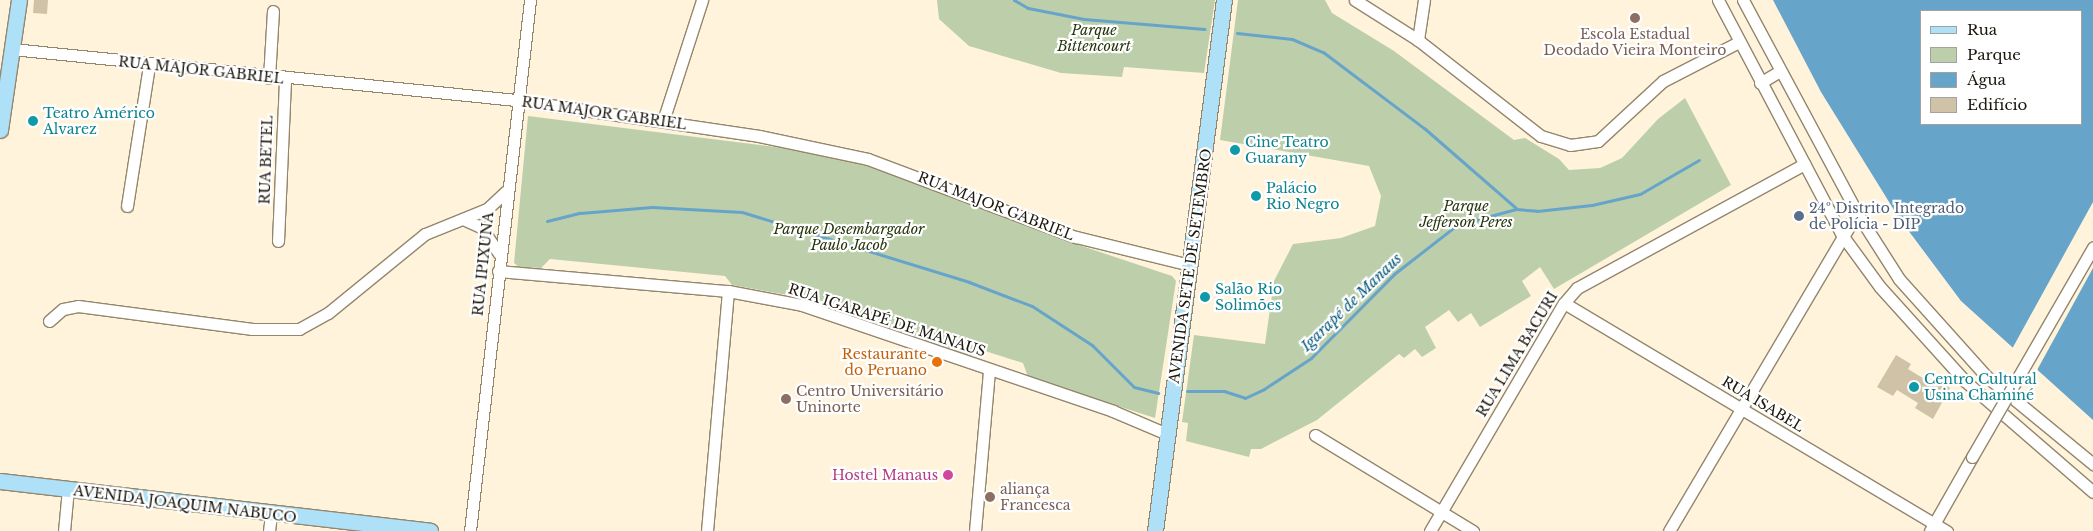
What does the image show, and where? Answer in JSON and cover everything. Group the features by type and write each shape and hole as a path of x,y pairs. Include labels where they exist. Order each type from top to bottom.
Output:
{"main road":[{"path":"0,130 6,48 18,0"},
{"name":"AVENIDA SETE DE SETEMBRO","path":"1155,531 1224,0"},
{"name":"AVENIDA JOAQUIM NABUCO","path":"0,481 271,515 430,531"}],"street":[{"name":"RUA IPIXUNA","path":"470,531 516,100 530,0"},
{"path":"663,121 702,0"},
{"path":"1355,0 1418,40 1541,136 1570,145 1598,141 1663,81 1740,42"},
{"path":"1418,40 1424,0"},
{"path":"1718,0 1760,83 1842,235 1901,314 1944,360 2093,492"},
{"path":"1743,0 1857,212 1899,279 1952,342 1986,376 2093,464"},
{"path":"269,78 273,11"},
{"name":"RUA MAJOR GABRIEL","path":"6,48 149,66 516,100 663,121 868,159 1076,237 1190,265"},
{"path":"127,206 149,66"},
{"path":"1760,83 1780,71"},
{"name":"RUA BETEL","path":"278,241 285,79"},
{"name":"RUA LIMA BACURI","path":"1430,531 1564,303 1577,288 1804,164"},
{"path":"49,321 63,309 78,306 252,329 299,329 328,313 425,234 438,226 465,220 487,209 506,191"},
{"path":"1669,531 1857,212"},
{"path":"465,220 480,226 499,254"},
{"path":"1932,527 2093,247"},
{"name":"RUA IGARAPÉ DE MANAUS","path":"498,271 728,291 802,305 1113,411 1167,434"},
{"path":"707,531 728,291"},
{"name":"RUA ISABEL","path":"1564,303 1742,409 1932,527 1947,531"},
{"path":"975,531 989,370"},
{"path":"1315,435 1473,531"},
{"path":"64,531 68,489"},
{"path":"269,531 271,515"}],"green space":[{"name":"Parque Bittencourt","path":"937,0 1215,0 1204,73 1124,67 1122,77 1061,73 969,46 939,19"},
{"name":"Parque Jefferson Peres","path":"1238,0 1325,0 1332,13 1394,51 1514,140 1525,138 1559,159 1569,170 1600,168 1622,158 1658,119 1685,98 1731,185 1554,289 1540,267 1522,281 1531,296 1480,327 1471,313 1458,322 1449,310 1425,327 1436,348 1422,357 1415,349 1404,358 1399,354 1317,420 1261,449 1251,449 1249,457 1186,441 1188,423 1182,422 1194,335 1265,344 1274,281 1293,244 1341,238 1375,226 1381,196 1369,166 1220,140"},
{"name":"Parque Desembargador Paulo Jacob","path":"528,116 800,150 867,165 1082,246 1172,276 1176,281 1155,418 1028,377 1023,363 982,350 970,356 793,296 732,285 725,276 550,259 541,268 519,267 514,263"}],"water":[{"path":"1773,0 2093,0 2093,420 1961,301 1899,218 1821,92"}],"pier":[{"path":"2093,202 2093,268 2036,372 2012,349"}],"building":[{"path":"34,0 48,0 47,14 33,13"},
{"name":"Centro Cultural Usina Chaminé","path":"1896,355 1911,364 1908,369 1931,383 1934,377 1950,388 1933,419 1915,408 1918,403 1897,390 1893,396 1877,387"}],"waterway":[{"path":"1014,0 1028,8 1084,19 1205,29"},
{"path":"1237,33 1292,39 1323,52 1424,128 1516,208"},
{"name":"Igarapé de Manaus","path":"1187,391 1224,391 1245,398 1264,389 1311,358 1394,274 1457,225 1516,209 1537,211 1592,205 1640,194 1699,160"},
{"name":"Igarapé de Manaus","path":"547,221 580,213 652,207 742,212 969,282 1032,306 1092,345 1134,387 1158,393"}],"place":[{"name":"Escola Estadual Deodado Vieira Monteiro","path":"1635,18"},
{"name":"Teatro Américo Alvarez","path":"33,121"},
{"name":"Cine Teatro Guarany","path":"1235,150"},
{"name":"Palácio Rio Negro","path":"1256,196"},
{"name":"24º Distrito Integrado de Polícia - DIP","path":"1799,216"},
{"name":"Salão Rio Solimões","path":"1205,297"},
{"name":"Restaurante do Peruano","path":"937,362"},
{"name":"Centro Cultural Usina Chaminé","path":"1914,387"},
{"name":"Centro Universitário Uninorte","path":"786,399"},
{"name":"Hostel Manaus","path":"948,475"},
{"name":"aliança Francesca","path":"990,497"}]}
